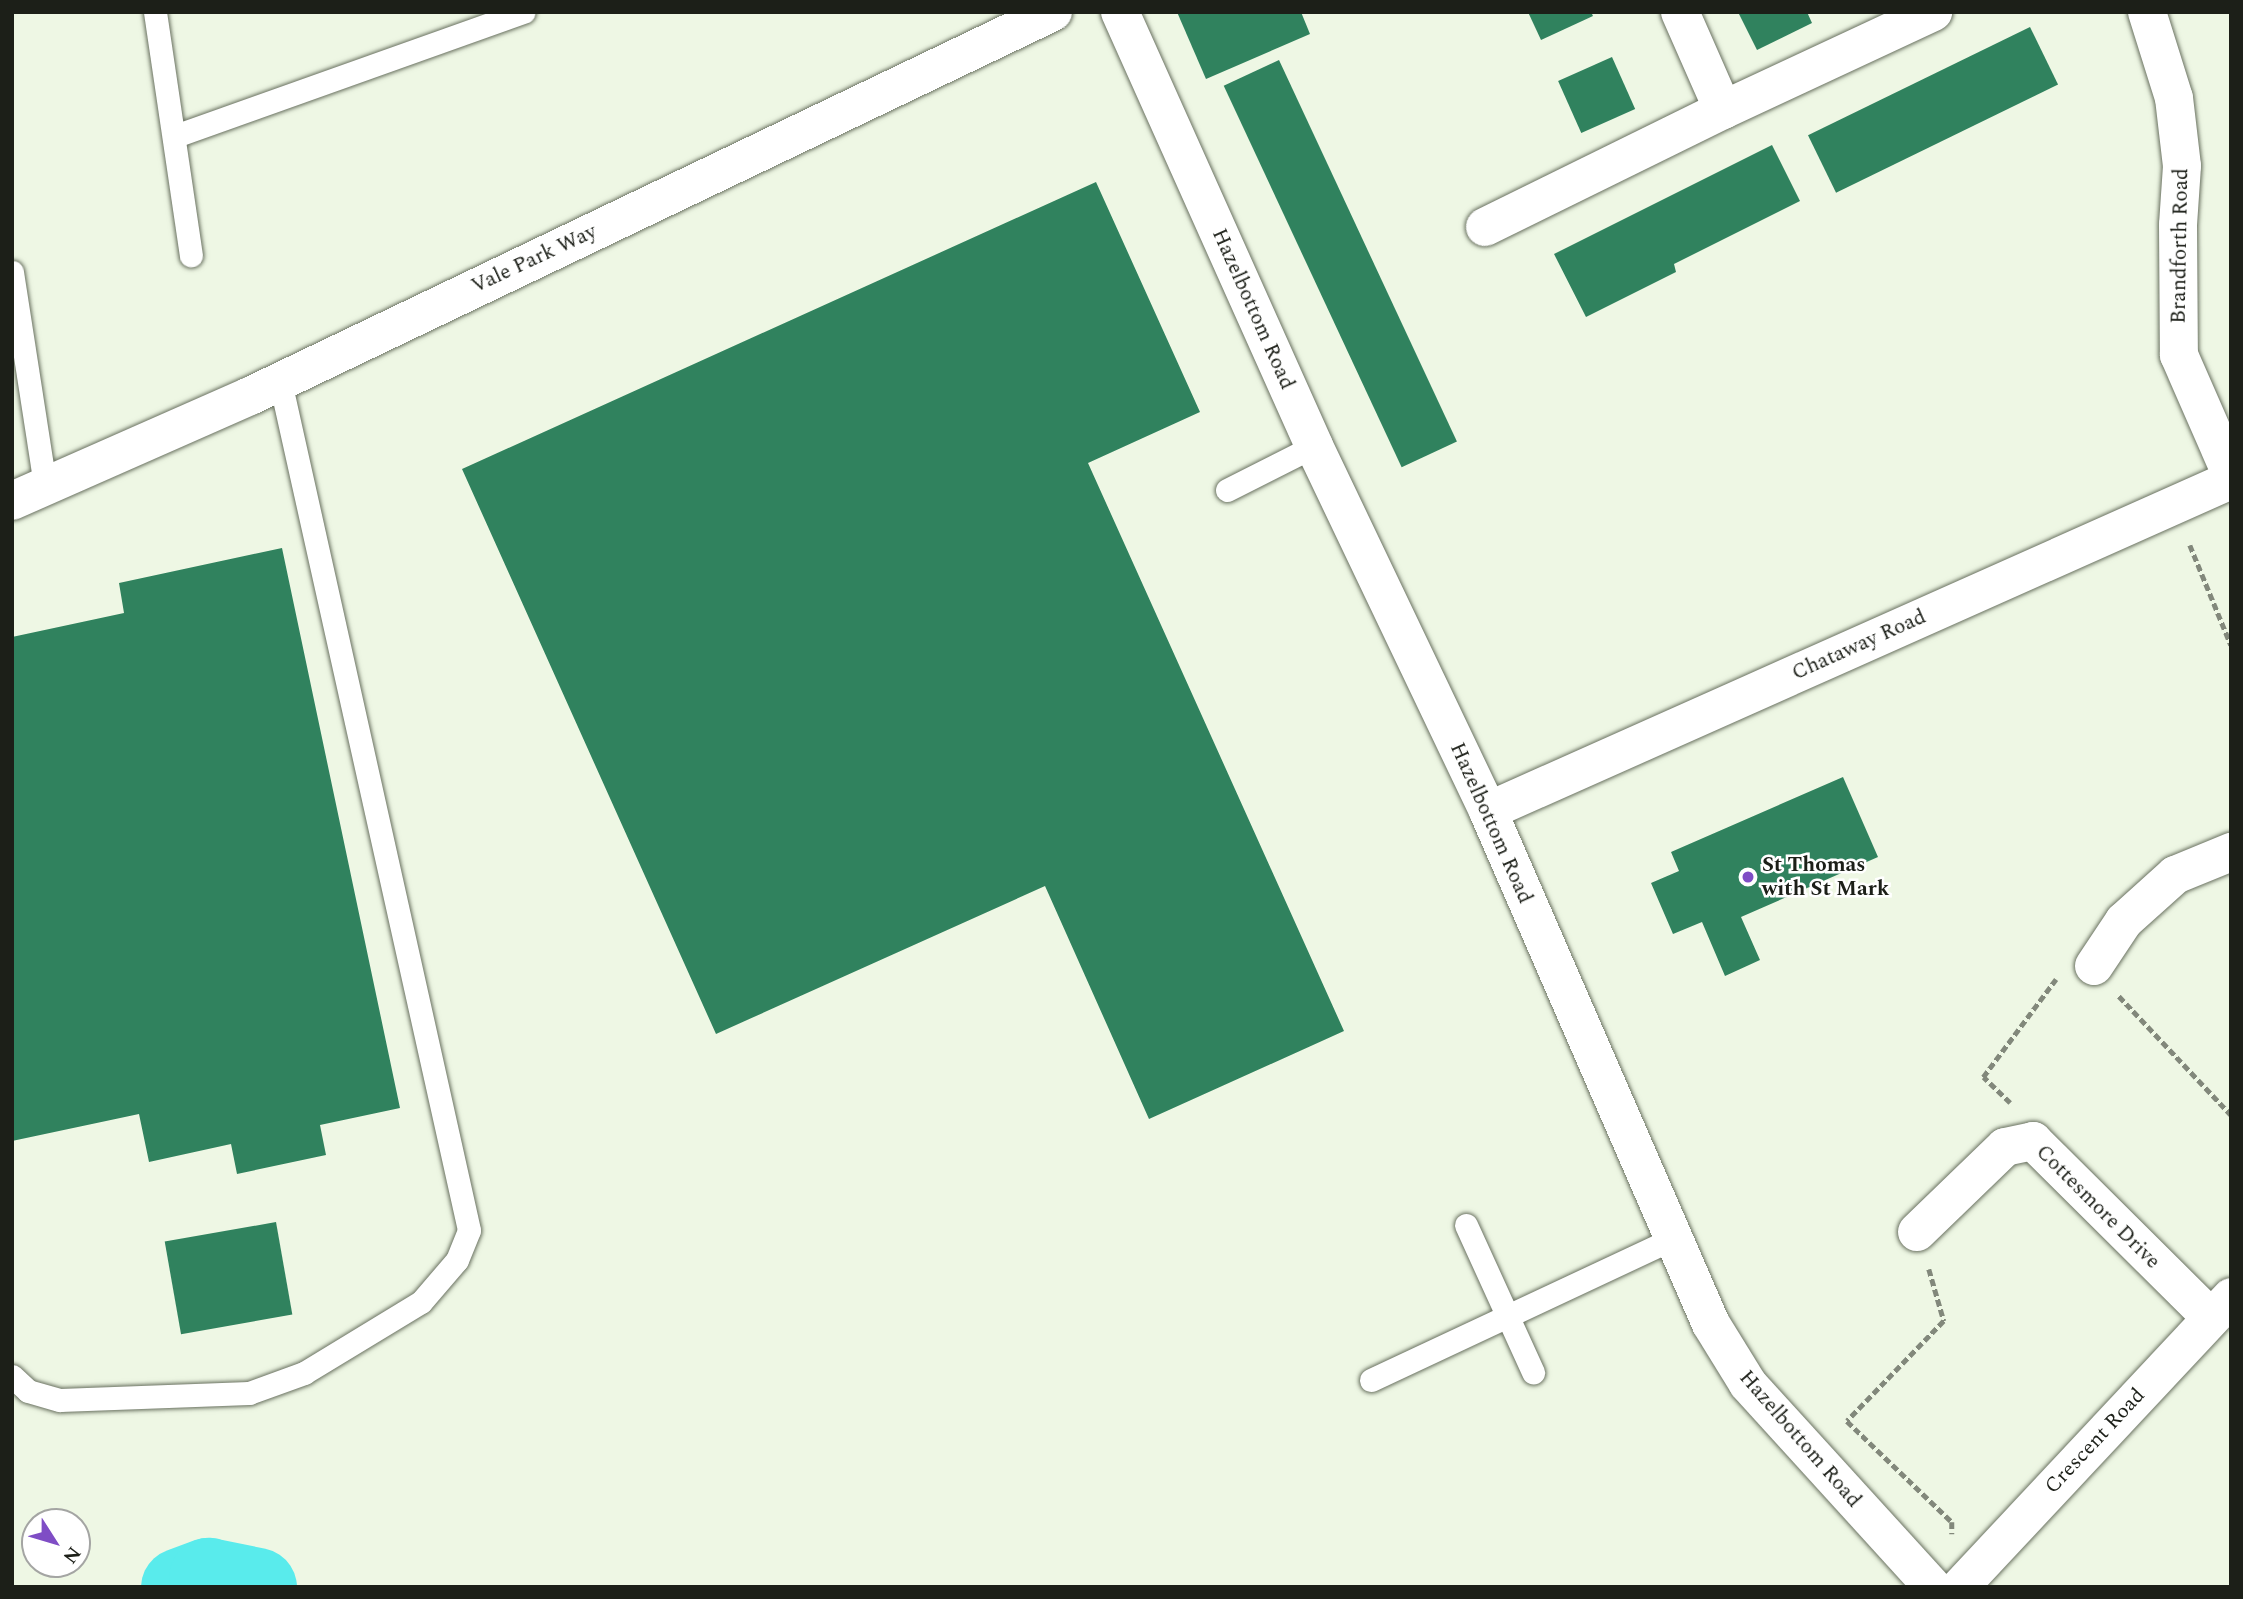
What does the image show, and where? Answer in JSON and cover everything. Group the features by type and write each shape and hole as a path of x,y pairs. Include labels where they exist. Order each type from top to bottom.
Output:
{"street":[{"name":"Vale Park Way","path":"29,493 280,381 1053,12"},
{"name":"Hazelbottom Road","path":"1120,12 1314,446 1488,811 1711,1324 1748,1384 1936,1585"},
{"path":"1680,12 1723,110"},
{"path":"1485,228 1723,110 1933,12"},
{"name":"Brandforth Road","path":"2147,12 2174,98 2182,166 2178,225 2179,355 2231,477"},
{"name":"Chataway Road","path":"1488,811 2174,505 2231,477"},
{"path":"2094,966 2124,921 2175,875 2231,852"},
{"name":"Cottesmore Drive","path":"1917,1232 2004,1147 2020,1141 2033,1141 2224,1307"},
{"name":"Crescent Road","path":"1936,1585 2224,1307"}],"lane":[{"path":"155,12 191,255"},
{"path":"175,136 524,12"},
{"path":"12,272 29,493"},
{"path":"12,1376 28,1391 60,1401 248,1394 304,1373 421,1303 457,1260 468,1230 280,381"},
{"path":"1227,490 1314,446"},
{"path":"1466,1225 1533,1372"},
{"path":"1371,1380 1674,1238"}],"path":[{"path":"2174,505 2231,645"},
{"path":"2020,1141 2022,1114 1983,1077 2057,979 2094,966 2153,1037 2231,1115"},
{"path":"1917,1232 1944,1321 1847,1421 1952,1522 1951,1548"}],"building":[{"path":"1177,12 1301,12 1310,34 1206,79"},
{"path":"1528,12 1591,12 1593,16 1541,40"},
{"path":"1738,12 1807,12 1812,23 1757,50"},
{"path":"2030,27 2058,85 1836,193 1808,135"},
{"path":"1612,57 1635,109 1581,133 1558,81"},
{"path":"1279,60 1457,442 1402,467 1224,86"},
{"path":"1772,145 1800,201 1674,264 1676,272 1586,317 1554,254"},
{"path":"1096,182 1200,412 1088,463 1344,1031 1149,1119 1045,886 716,1034 462,469"},
{"path":"282,548 400,1108 320,1125 326,1155 237,1174 231,1144 149,1162 139,1114 12,1141 12,637 124,613 119,583"},
{"name":"St Thomas with St Mark","path":"1843,777 1878,857 1741,917 1760,960 1725,976 1702,922 1673,934 1651,883 1679,871 1671,852"},
{"path":"276,1222 292,1315 181,1334 165,1242"}],"waterway":[{"path":"180,1587 208,1577 257,1587"}],"place":[{"name":"St Thomas with St Mark","path":"1748,877"}]}
